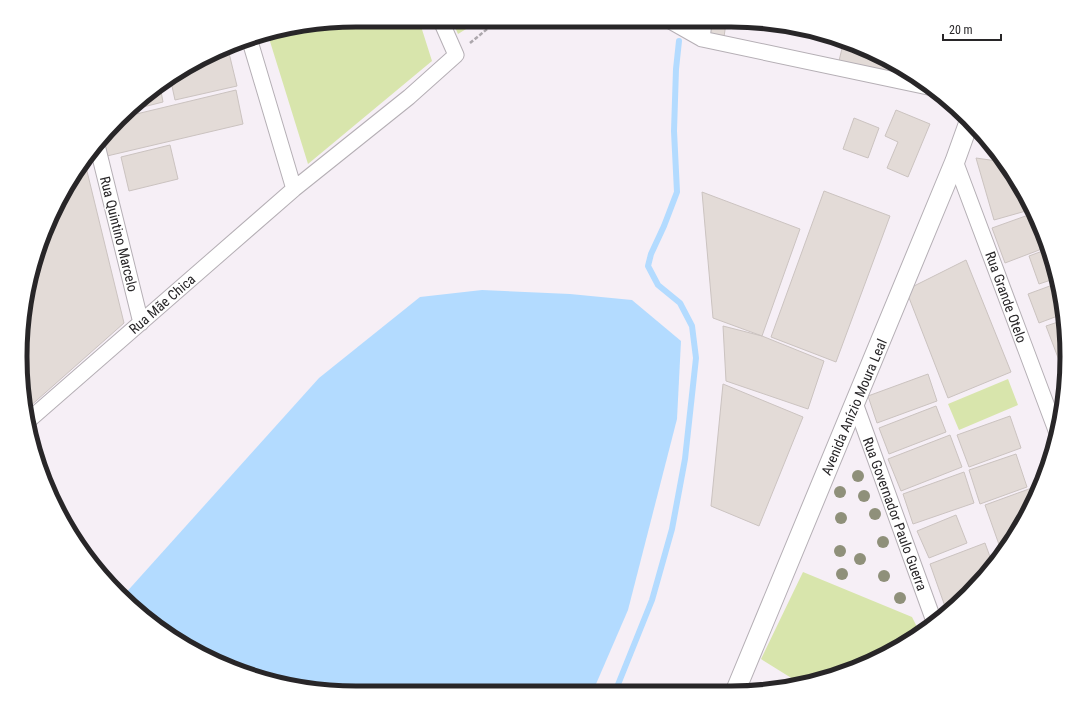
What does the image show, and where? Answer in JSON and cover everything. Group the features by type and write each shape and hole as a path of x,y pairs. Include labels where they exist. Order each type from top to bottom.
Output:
{"street":[{"path":"444,27 456,55"},
{"path":"681,27 702,39 916,84"},
{"path":"702,39 703,27"},
{"path":"251,44 294,188"},
{"name":"Rua Mãe Chica","path":"32,417 294,188 409,97 456,55"},
{"name":"Avenida Anízio Moura Leal","path":"738,686 968,129"},
{"name":"Rua Quintino Marcelo","path":"99,152 141,323"},
{"name":"Rua Grande Otelo","path":"955,161 1053,423"},
{"name":"Rua Governador Paulo Guerra","path":"855,404 932,617"}],"path":[{"path":"456,55 490,27"}],"green space":[{"path":"421,27 432,61 308,164 269,39 292,33 335,28"},
{"path":"455,27 469,27 458,34"},
{"path":"1008,379 1018,405 959,430 948,404"},
{"path":"803,572 912,617 917,628 895,642 857,661 836,669 795,680 761,659"}],"water":[{"path":"482,290 570,294 632,300 681,341 677,419 628,610 595,686 356,686 292,680 251,669 230,661 192,642 156,618 127,592 319,378 420,297"}],"building":[{"path":"711,27 725,27 724,37 710,34"},
{"path":"842,46 876,61 904,77 839,61"},
{"path":"229,53 237,86 175,100 172,84 192,71"},
{"path":"236,90 243,124 107,156 104,145 133,115"},
{"path":"161,91 163,102 141,108"},
{"path":"896,110 930,124 908,177 887,168 898,142 885,136"},
{"path":"854,118 879,128 868,158 843,149"},
{"path":"170,145 178,179 129,191 121,157"},
{"path":"976,158 995,161 1016,192 1026,211 994,220"},
{"path":"86,168 124,323 31,406 27,356 33,292 44,251 52,230 71,192"},
{"path":"824,191 890,216 836,362 771,337"},
{"path":"702,192 800,229 762,336 713,318"},
{"path":"1028,215 1042,249 1005,263 992,228"},
{"path":"1043,251 1051,280 1039,284 1029,256"},
{"path":"966,260 1011,372 948,398 906,290"},
{"path":"1052,285 1057,316 1039,323 1028,294"},
{"path":"1058,322 1060,362 1046,326"},
{"path":"723,326 762,336 824,361 808,409 726,381"},
{"path":"928,374 937,401 877,423 868,396"},
{"path":"723,384 803,417 759,526 711,506"},
{"path":"936,406 946,432 889,454 879,428"},
{"path":"1010,416 1021,448 969,467 957,435"},
{"path":"950,435 962,467 901,491 888,459"},
{"path":"1016,454 1027,487 980,504 969,470"},
{"path":"964,472 974,503 913,524 903,494"},
{"path":"1033,488 1016,521 1000,546 985,505"},
{"path":"956,515 967,543 929,558 917,531"},
{"path":"985,543 991,559 978,574 945,606 930,564"}],"waterway":[{"path":"617,686 652,600 672,529 685,459 696,358 692,326 680,303 658,285 648,266 651,254 677,192 674,131 676,69 679,41"}]}
